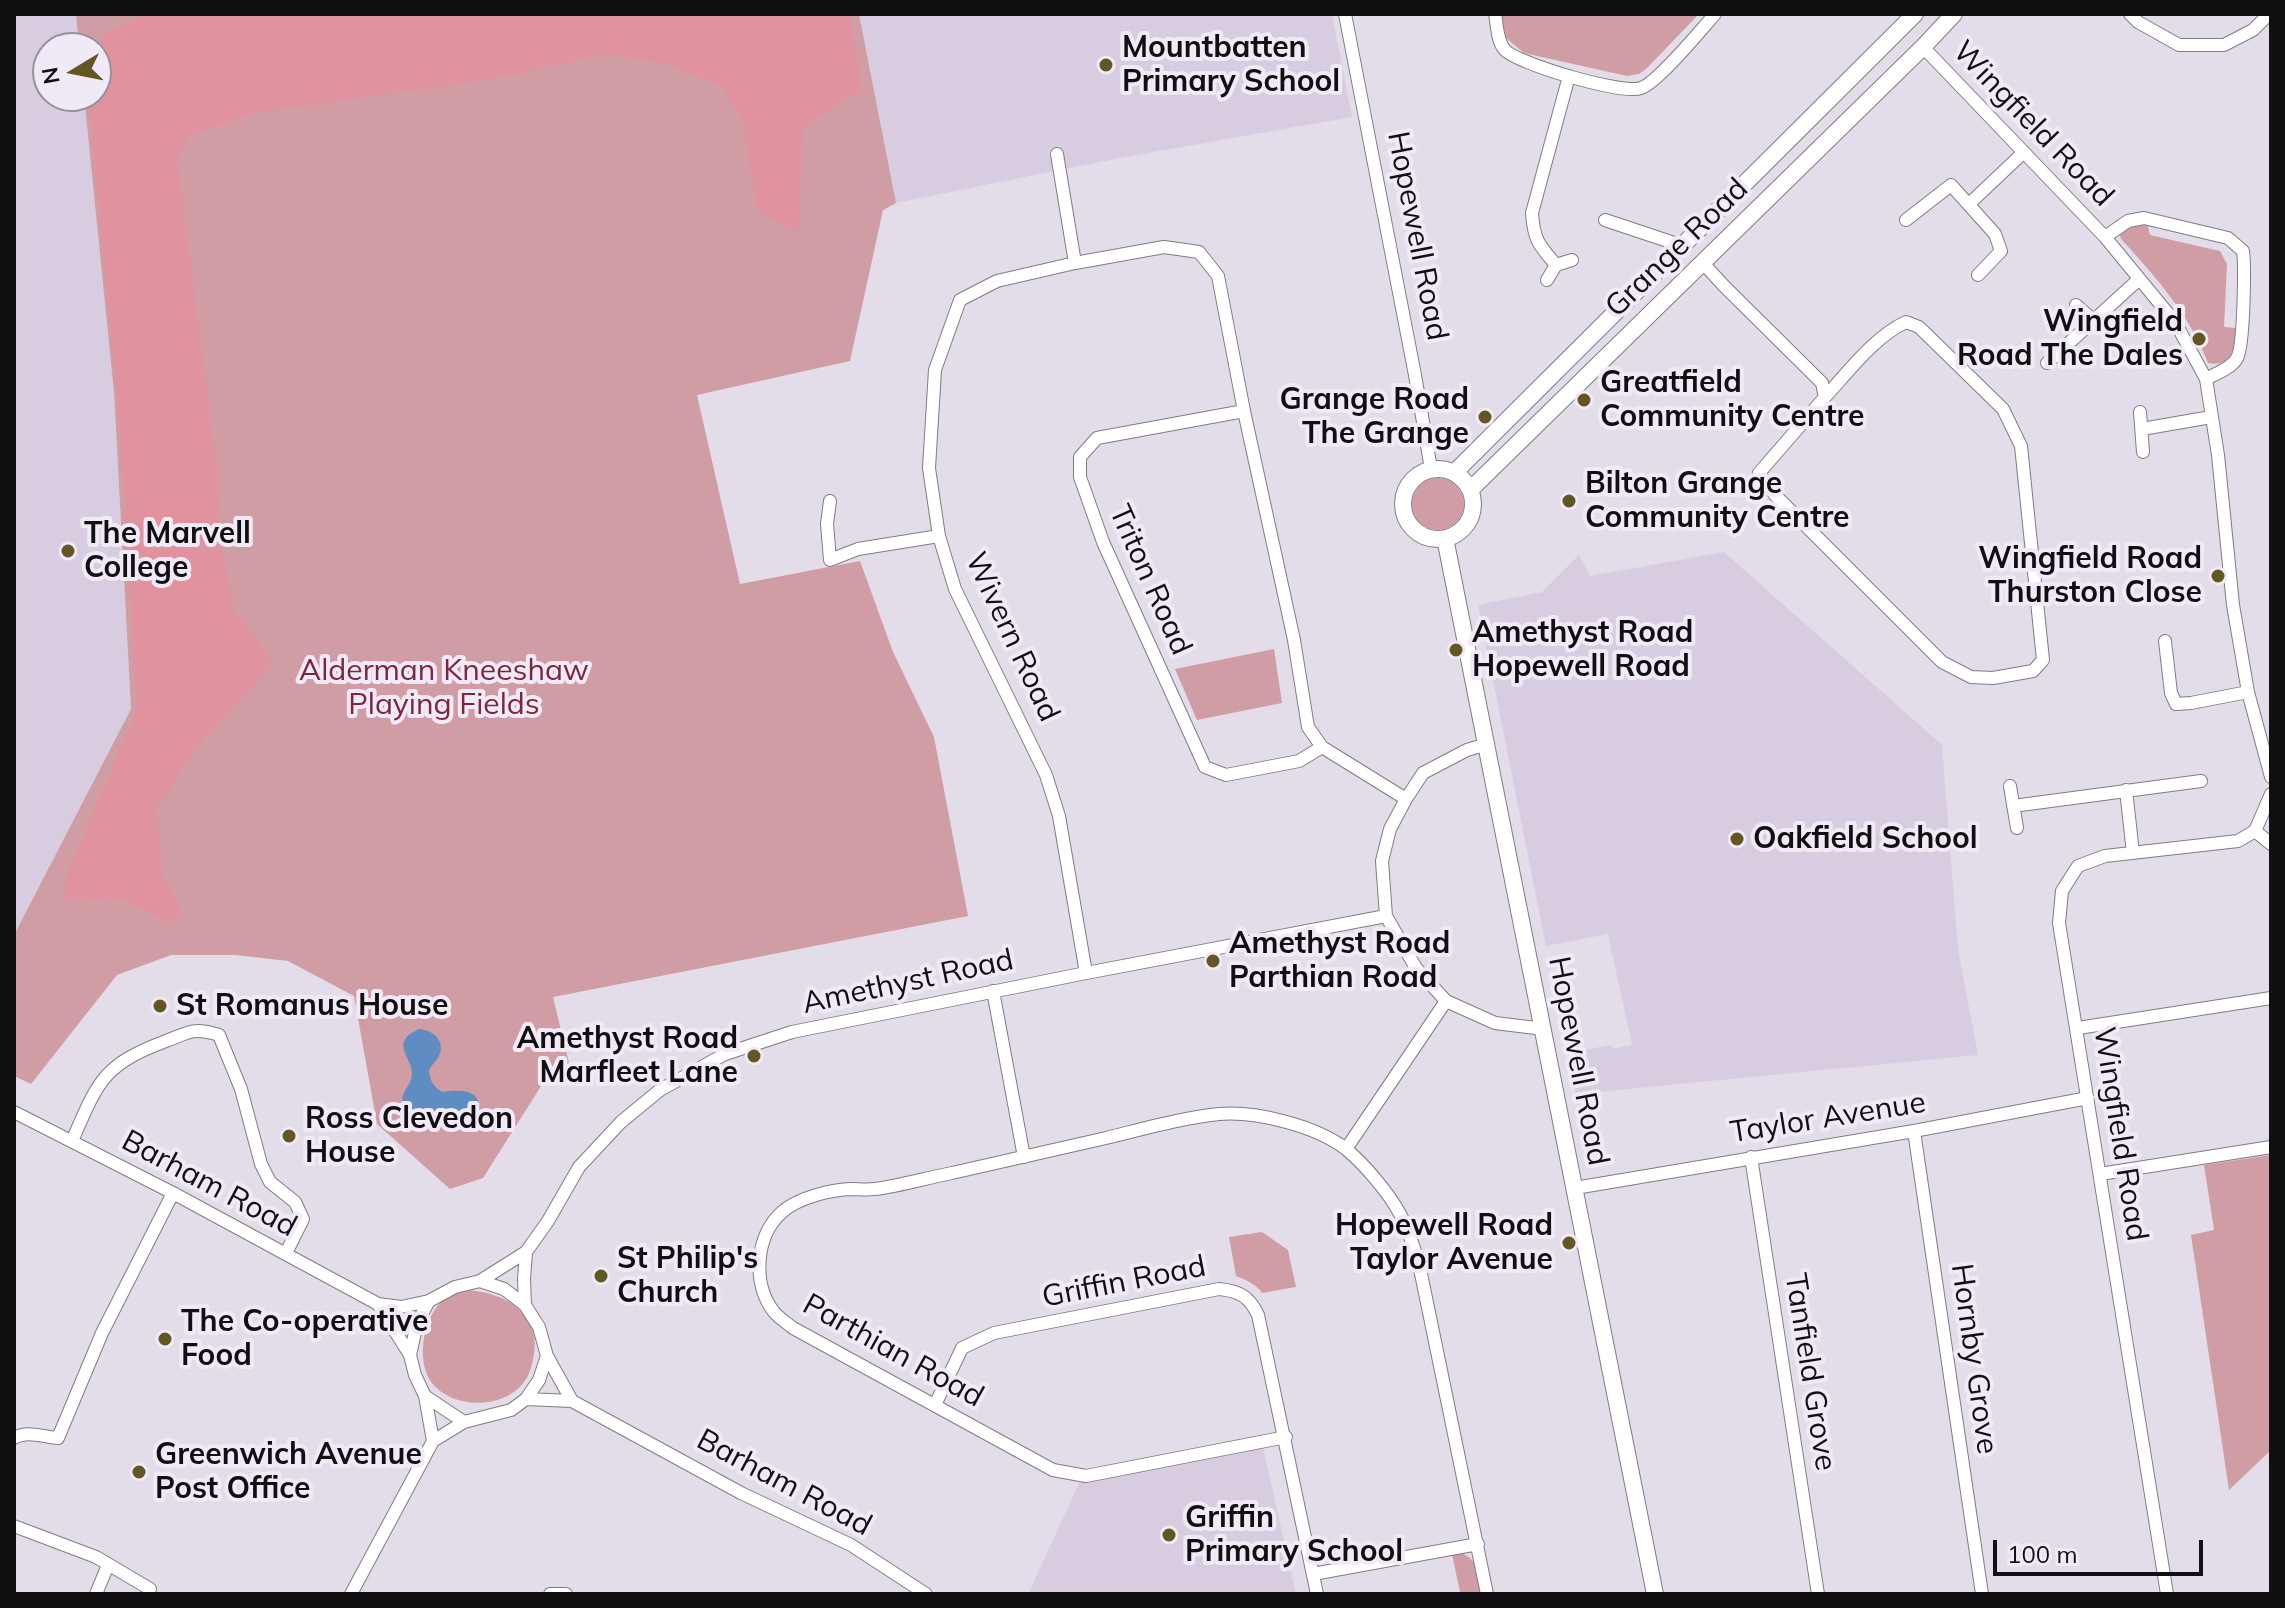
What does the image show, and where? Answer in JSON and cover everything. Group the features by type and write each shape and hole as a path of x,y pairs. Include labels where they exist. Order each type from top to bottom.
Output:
{"street":[{"name":"Hopewell Road","path":"1345,14 1431,469"},
{"path":"1495,14 1505,50 1522,61 1620,89 1639,89 1653,82 1715,14"},
{"name":"Grange Road","path":"1470,490 1954,14"},
{"path":"2130,14 2138,22 2179,45 2224,45 2253,30 2269,14"},
{"name":"Grange Road","path":"1454,473 1683,246 1904,18"},
{"name":"Wingfield Road","path":"1923,47 2105,237 2175,322 2206,379 2218,455 2233,605 2248,692 2271,777"},
{"path":"1556,265 1533,235 1532,213 1569,76"},
{"path":"1969,204 2024,152"},
{"path":"1057,154 1075,263"},
{"path":"1906,220 1951,185 1995,234 2001,251 1978,275"},
{"name":"Wingfield Road","path":"2105,237 2128,221 2144,218 2228,238 2243,251 2241,345 2237,359 2206,379"},
{"name":"Grange Road","path":"1605,220 1683,246"},
{"path":"1683,246 1822,383 1825,397"},
{"name":"Wivern Road","path":"1086,973 1059,816 1046,775 955,589 939,536 929,468 935,370 960,300 997,281 1075,263 1164,247 1199,252 1218,276 1294,640 1308,727 1322,747"},
{"path":"1547,280 1556,265 1572,260"},
{"path":"2047,363 2138,280"},
{"path":"2076,305 2093,320"},
{"path":"1906,322 1919,327 2003,409 2021,446 2043,660 2033,671 1993,678 1971,677 1942,662 1775,495 1759,473 1825,397 1871,348 1906,322"},
{"name":"Triton Road","path":"1244,411 1097,438 1080,457 1080,477 1103,542 1205,767 1226,775 1299,761 1322,747"},
{"path":"2140,412 2143,452"},
{"path":"2142,429 2211,417"},
{"path":"1431,469 1454,473 1463,480 1473,500 1469,520 1463,529 1445,538 1423,536 1414,530 1403,511 1406,489 1412,480 1431,469"},
{"path":"830,501 827,524 830,560 858,549 939,536"},
{"name":"Hopewell Road","path":"1445,538 1655,1594"},
{"path":"2165,641 2171,693 2176,704 2248,692"},
{"path":"1487,744 1467,750 1423,773 1406,799 1390,829 1382,861 1386,916 1416,968 1446,1001 1495,1023 1544,1029"},
{"path":"1322,747 1406,799"},
{"path":"2013,806 2201,781"},
{"path":"2010,786 2017,828"},
{"path":"2126,790 2133,853"},
{"path":"2271,794 2255,831 2271,844"},
{"name":"Wingfield Road","path":"2167,1594 2059,923 2062,891 2078,866 2105,856 2238,841 2255,831"},
{"name":"Amethyst Road","path":"480,1281 526,1252 579,1167 618,1126 660,1090 725,1054 792,1032 1386,916"},
{"path":"993,991 1024,1157"},
{"path":"2078,1028 2271,998"},
{"path":"1346,1149 1446,1001"},
{"path":"72,1141 88,1104 104,1077 117,1064 133,1054 199,1029 219,1035 241,1089 261,1164 270,1182 295,1202 303,1219 286,1253"},
{"name":"Taylor Avenue","path":"1575,1188 1914,1131 2088,1098"},
{"name":"Barham Road","path":"14,1112 173,1193 378,1304 401,1307 429,1301"},
{"name":"Parthian Road","path":"1286,1437 1086,1476 1053,1470 795,1330 775,1313 761,1285 759,1259 764,1237 779,1215 790,1206 808,1199 847,1189 874,1189 1182,1120 1221,1114 1269,1117 1328,1138 1346,1149 1361,1164 1398,1210 1418,1259 1487,1594"},
{"name":"Hornby Grove","path":"1914,1131 1982,1594"},
{"path":"2100,1174 2271,1147"},
{"name":"Tanfield Grove","path":"1751,1157 1818,1594"},
{"path":"14,1438 32,1434 58,1438 102,1333 173,1193"},
{"path":"525,1305 526,1252"},
{"path":"433,1441 425,1396 410,1355 417,1323 429,1301 455,1287 480,1281 504,1289 525,1305 539,1327 547,1356 572,1401"},
{"name":"Griffin Road","path":"935,1405 962,1348 994,1333 1219,1289 1233,1290 1246,1296 1258,1315 1317,1594"},
{"name":"Barham Road","path":"378,1304 410,1355"},
{"path":"351,1594 433,1441 464,1422 511,1410 526,1399 539,1380 547,1356"},
{"path":"425,1396 464,1422"},
{"name":"Barham Road","path":"526,1399 572,1401 741,1493 851,1545 926,1594"},
{"path":"14,1526 96,1557 150,1589"},
{"path":"1313,1574 1478,1544"},
{"path":"96,1594 108,1565"},
{"path":"550,1594 566,1594"}],"shaded area":[{"name":"The Marvell College","path":"14,14 76,14 78,32 32,32 32,112 86,112 114,393 131,710 14,935"},
{"path":"148,14 850,14 862,90 803,128 798,233 757,210 743,123 722,86 662,63 605,54 499,78 256,113 191,135 177,158 217,466 220,541 235,610 274,662 192,753 157,810 162,873 185,915 166,923 123,901 66,900 65,879 137,709 119,419 90,112 112,112 112,32 107,32"},
{"name":"Mountbatten Primary School","path":"859,14 1332,14 1352,117 1125,157 896,203"},
{"name":"Oakfield School","path":"1724,552 1942,745 1958,950 1978,1055 1576,1094 1568,1053 1611,1045 1612,1049 1632,1045 1608,934 1546,946 1478,605 1542,592 1579,555 1590,576"},
{"name":"Griffin Primary School","path":"1263,1447 1296,1594 1028,1594 1082,1477"}],"green space":[{"name":"Alderman Kneeshaw Playing Fields","path":"76,14 859,14 896,203 883,210 850,361 697,395 740,584 860,561 893,652 934,737 968,916 553,997 570,1067 543,1083 483,1178 450,1189 377,1124 354,996 288,961 236,955 171,955 117,975 31,1084 14,1076 14,935 131,709 114,393 86,112 112,112 112,32 78,32"},
{"path":"1501,14 1699,14 1646,69 1627,76 1524,53 1506,38"},
{"path":"2147,223 2150,235 2220,251 2227,264 2224,327 2236,328 2231,354 2223,362 2208,363 2181,312 2121,239 2120,235 2132,225"},
{"path":"1438,478 1456,486 1464,504 1456,522 1438,530 1420,522 1412,504 1420,486"},
{"path":"1274,649 1282,703 1197,720 1175,669"},
{"path":"2271,1155 2271,1450 2229,1490 2191,1235 2214,1230 2204,1165"},
{"path":"1262,1232 1288,1250 1296,1287 1262,1293 1236,1276 1229,1237"},
{"path":"468,1290 500,1297 513,1304 530,1324 534,1338 530,1371 523,1384 499,1399 470,1402 455,1399 432,1383 427,1373 423,1349 428,1323 441,1302 450,1295"},
{"path":"1451,1550 1472,1560 1480,1594 1460,1592"}],"water":[{"path":"419,1029 434,1034 440,1042 438,1058 429,1070 434,1085 442,1092 466,1092 476,1097 479,1120 471,1127 453,1129 436,1113 417,1115 404,1104 402,1099 412,1072 404,1049 405,1039"}],"place":[{"name":"Mountbatten Primary School","path":"1106,65"},
{"name":"Wingfield Road The Dales","path":"2199,339"},
{"name":"Greatfield Community Centre","path":"1584,400"},
{"name":"Grange Road The Grange","path":"1485,417"},
{"name":"Bilton Grange Community Centre","path":"1569,501"},
{"name":"The Marvell College","path":"68,551"},
{"name":"Wingfield Road Thurston Close","path":"2218,576"},
{"name":"Amethyst Road Hopewell Road","path":"1456,650"},
{"name":"Oakfield School","path":"1737,839"},
{"name":"Amethyst Road Parthian Road","path":"1213,961"},
{"name":"St Romanus House","path":"160,1006"},
{"name":"Amethyst Road Marfleet Lane","path":"754,1056"},
{"name":"Ross Clevedon House","path":"289,1136"},
{"name":"Hopewell Road Taylor Avenue","path":"1569,1243"},
{"name":"St Philip's Church","path":"601,1276"},
{"name":"The Co-operative Food","path":"165,1339"},
{"name":"Greenwich Avenue Post Office","path":"139,1472"},
{"name":"Griffin Primary School","path":"1169,1535"}]}
